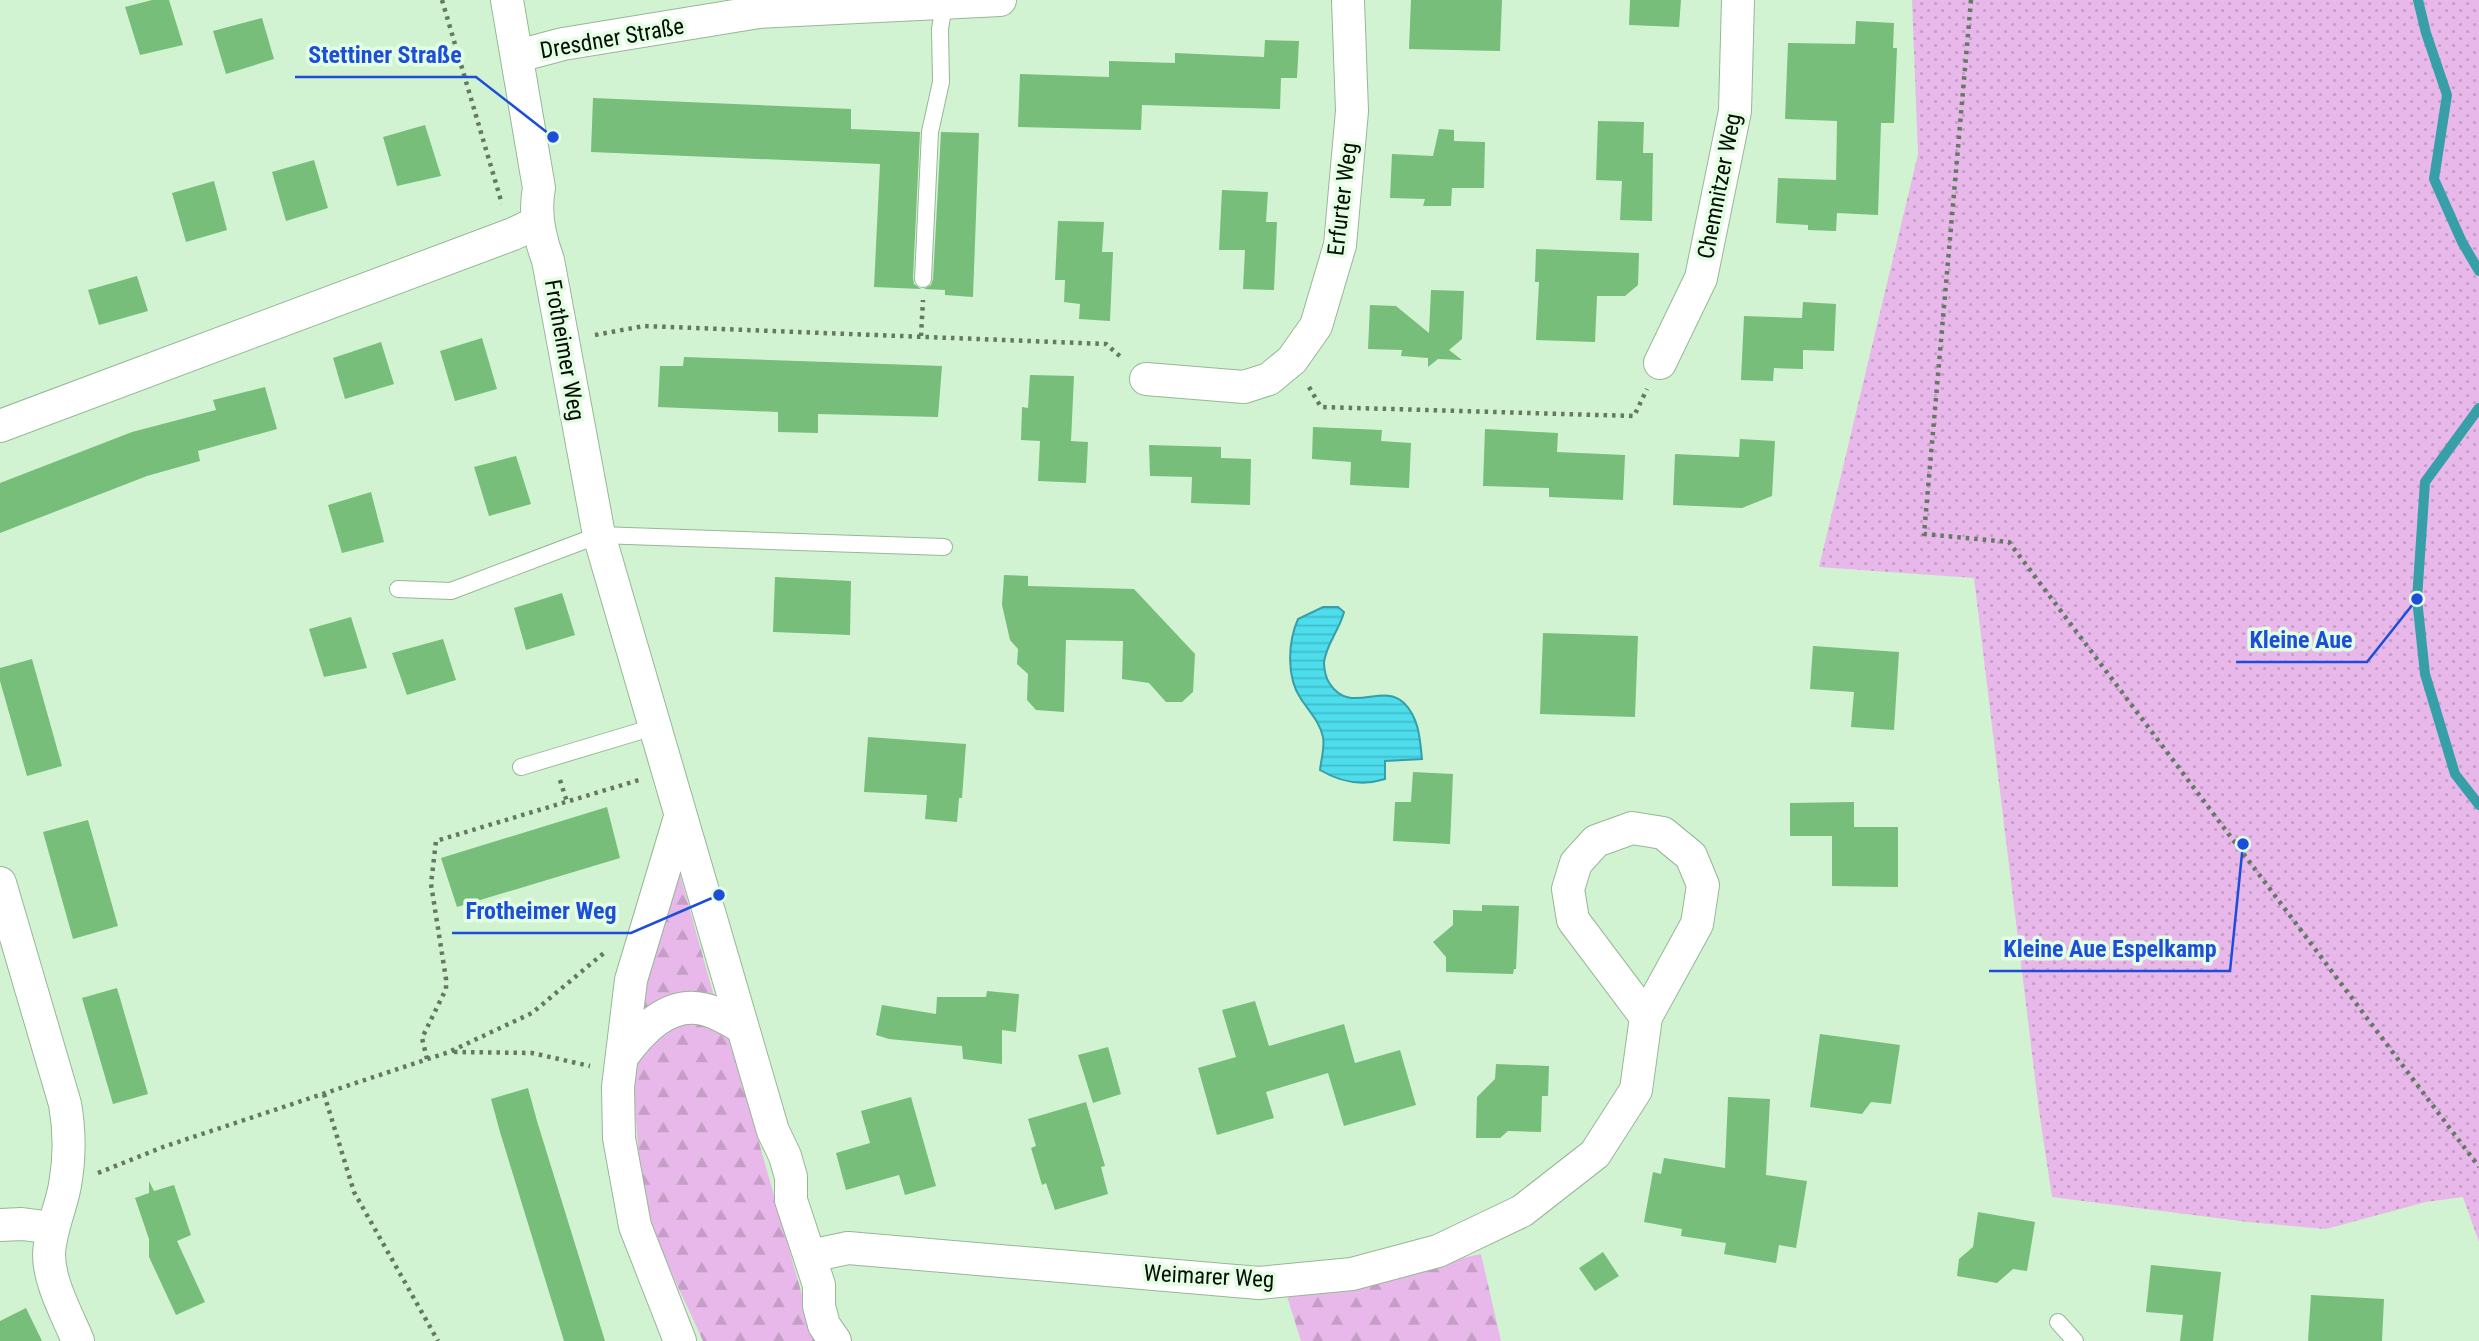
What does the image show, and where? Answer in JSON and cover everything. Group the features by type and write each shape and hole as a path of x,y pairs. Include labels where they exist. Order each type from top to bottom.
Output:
{"street":[{"name":"Frotheimer Weg","path":"507,0 539,188 536,202 540,239 548,260 599,535 773,1131 788,1166 791,1200 819,1285 819,1307 824,1325 835,1341"},
{"name":"Dresdner Straße","path":"518,56 563,44 759,12 1000,0"},
{"name":"Erfurter Weg","path":"1146,379 1244,387 1269,379 1292,360 1316,326 1340,245 1352,111 1348,0"},
{"name":"Chemnitzer Weg","path":"1660,363 1701,278 1735,111 1738,0"},
{"path":"0,426 538,222"},
{"path":"680,817 609,1062 618,1087 619,1138 635,1226 680,1341"},
{"name":"Weimarer Weg","path":"810,1256 848,1248 1259,1283 1352,1274 1438,1251 1522,1211 1595,1154 1636,1090 1646,1017 1697,924 1703,885 1691,856 1663,833 1632,828 1596,841 1576,863 1568,888 1573,920 1646,1017"},
{"path":"0,883 65,1104 70,1134 65,1186 53,1228 49,1255 54,1282 78,1341"},
{"path":"609,1062 659,1018 683,1009 702,1008 743,1028"},
{"path":"0,1225 22,1224 53,1228"}],"lane":[{"path":"923,279 930,132 940,82 940,29 944,4"},
{"path":"398,589 451,591 599,535 944,547"},
{"path":"521,767 654,727"},
{"path":"2058,1322 2075,1341"}],"path":[{"path":"442,0 509,235"},
{"path":"1971,0 1924,534 2010,542 2479,1167"},
{"path":"921,336 923,279"},
{"path":"562,340 644,326 1106,344 1146,379"},
{"path":"1292,360 1321,407 1633,416 1660,363"},
{"path":"427,1059 422,1038 446,989 431,884 436,841 647,778"},
{"path":"65,1186 163,1147 449,1052 532,1013 607,950"},
{"path":"449,1052 532,1053 575,1064 609,1062"},
{"path":"324,1094 354,1192 438,1341"}],"green space":[{"path":"1912,0 2479,0 2479,1242 2463,1197 2426,1202 2326,1229 2052,1197 2039,1111 1974,578 1819,567 1918,154"},
{"path":"677,864 717,1007 635,1024"},
{"path":"690,1017 729,1036 815,1341 703,1341 661,1248 645,1197 631,1061 658,1031"},
{"path":"1481,1254 1501,1341 1301,1341 1285,1290 1353,1282"}],"water":[{"path":"1323,607 1338,607 1344,612 1325,657 1325,671 1330,684 1338,693 1347,697 1396,697 1409,709 1416,722 1422,759 1385,761 1385,779 1352,782 1320,770 1322,732 1296,690 1290,659 1292,638 1298,619"}],"building":[{"path":"152,0 169,0 183,45 140,55 125,7"},
{"path":"1411,0 1502,0 1500,51 1409,49"},
{"path":"1630,0 1681,0 1679,27 1629,25"},
{"path":"262,18 274,59 226,74 213,31"},
{"path":"1856,21 1894,23 1893,48 1897,48 1894,123 1881,123 1878,215 1837,213 1836,231 1808,230 1808,225 1776,223 1778,178 1836,180 1837,121 1785,119 1788,43 1855,44"},
{"path":"1265,40 1299,41 1297,78 1281,78 1280,109 1142,105 1141,130 1018,127 1020,74 1109,77 1109,61 1175,63 1175,53 1264,57"},
{"path":"593,98 851,109 851,129 920,132 913,278 914,284 921,289 874,287 880,164 591,152"},
{"path":"1598,121 1644,122 1643,153 1653,153 1652,221 1620,220 1622,181 1596,180"},
{"path":"425,125 441,176 397,186 383,137"},
{"path":"1439,129 1454,130 1454,141 1485,142 1484,188 1452,188 1451,206 1423,206 1425,199 1390,198 1392,154 1433,156"},
{"path":"941,132 979,133 973,297 945,295 945,290 924,289 931,285 933,279"},
{"path":"314,160 328,208 286,221 272,172"},
{"path":"214,181 227,230 186,242 172,193"},
{"path":"1222,190 1268,192 1266,222 1277,222 1274,290 1243,289 1245,250 1219,250"},
{"path":"1058,221 1104,222 1102,252 1113,252 1110,321 1079,319 1080,304 1064,302 1065,280 1055,280"},
{"path":"1536,249 1639,253 1638,285 1625,296 1597,296 1595,342 1536,340 1539,282 1535,282"},
{"path":"137,276 148,311 99,325 88,290"},
{"path":"1431,290 1464,291 1462,339 1449,350 1462,360 1438,359 1428,367 1428,358 1401,356 1402,350 1368,349 1370,305 1396,306 1429,333"},
{"path":"1803,302 1836,304 1834,351 1803,350 1803,369 1774,368 1773,381 1741,380 1744,316 1802,318"},
{"path":"482,338 497,389 455,401 440,351"},
{"path":"381,342 394,384 345,399 333,358"},
{"path":"684,357 942,366 938,417 818,414 818,433 778,432 778,412 658,407 660,366 683,366"},
{"path":"1030,375 1074,376 1071,441 1088,442 1086,483 1038,481 1040,441 1021,440 1022,407 1028,408"},
{"path":"265,387 277,429 198,451 200,461 147,476 0,533 0,483 132,432 216,410 213,400"},
{"path":"1313,427 1382,430 1381,441 1411,443 1409,488 1350,485 1351,462 1312,459"},
{"path":"1485,429 1558,433 1557,452 1625,455 1623,500 1549,497 1549,488 1483,486"},
{"path":"1740,439 1775,441 1772,496 1742,508 1673,505 1675,454 1739,457"},
{"path":"1149,445 1221,447 1221,458 1251,459 1250,505 1191,503 1192,477 1150,476"},
{"path":"516,456 531,504 489,516 474,467"},
{"path":"371,492 384,542 342,553 328,505"},
{"path":"1004,575 1028,576 1028,586 1134,589 1195,654 1193,692 1182,702 1166,702 1149,683 1122,679 1123,641 1066,640 1064,712 1036,710 1027,700 1028,674 1017,664 1018,649 1010,640 1002,605"},
{"path":"775,577 851,581 850,635 773,632"},
{"path":"562,593 575,635 526,650 514,608"},
{"path":"351,617 367,668 324,677 309,629"},
{"path":"1543,633 1638,636 1635,717 1540,714"},
{"path":"443,639 456,680 407,695 392,653"},
{"path":"1813,646 1899,652 1894,730 1851,727 1854,692 1810,689"},
{"path":"32,659 62,766 27,776 0,681 0,668"},
{"path":"868,737 966,744 962,798 959,798 957,822 925,819 927,795 864,792"},
{"path":"1413,772 1453,774 1450,844 1393,841 1395,802 1411,802"},
{"path":"1854,802 1854,827 1898,827 1898,887 1832,886 1832,836 1790,836 1790,803"},
{"path":"607,807 620,858 457,907 441,858"},
{"path":"88,820 118,926 73,939 43,832"},
{"path":"1482,905 1519,906 1516,969 1513,974 1446,972 1446,957 1433,942 1453,925 1453,910 1482,911"},
{"path":"117,988 148,1094 113,1104 82,998"},
{"path":"987,991 1019,994 1016,1032 1002,1030 1002,1064 963,1059 962,1046 889,1039 876,1035 882,1005 936,1014 937,997 986,997"},
{"path":"1255,1001 1269,1046 1344,1024 1355,1063 1400,1050 1416,1105 1344,1126 1328,1073 1266,1092 1274,1118 1217,1135 1198,1068 1236,1057 1222,1010"},
{"path":"1820,1034 1900,1045 1891,1104 1871,1102 1862,1114 1810,1107"},
{"path":"1108,1047 1121,1094 1093,1103 1078,1055"},
{"path":"1496,1064 1549,1066 1548,1096 1542,1096 1541,1132 1508,1131 1500,1138 1476,1138 1477,1097 1495,1079"},
{"path":"528,1088 605,1341 564,1341 500,1132 491,1099"},
{"path":"911,1097 936,1186 905,1195 899,1175 846,1190 836,1153 870,1143 861,1111"},
{"path":"1728,1097 1770,1099 1766,1175 1807,1181 1796,1248 1779,1245 1776,1263 1724,1254 1726,1243 1681,1236 1682,1229 1644,1222 1653,1172 1661,1174 1664,1158 1725,1168"},
{"path":"1086,1102 1105,1166 1101,1167 1108,1194 1055,1210 1046,1183 1042,1185 1031,1148 1036,1146 1028,1119"},
{"path":"149,1181 154,1191 174,1185 191,1235 177,1241 205,1302 176,1315 149,1257 149,1239 135,1198 149,1193"},
{"path":"1978,1212 2035,1222 2027,1271 2013,1269 1997,1283 1957,1276 1959,1259 1973,1247"},
{"path":"1603,1252 1619,1276 1595,1291 1579,1268"},
{"path":"2151,1265 2221,1272 2213,1341 2180,1341 2183,1315 2146,1312"},
{"path":"2311,1295 2384,1299 2382,1341 2308,1341"},
{"path":"26,1308 42,1341 0,1341 0,1321"}],"waterway":[{"path":"2418,0 2447,95 2434,179 2462,242 2479,271"},
{"path":"2479,408 2425,482 2417,599 2425,674 2455,774 2479,805"}],"place":[{"name":"Stettiner Straße","path":"553,137"},
{"name":"Kleine Aue","path":"2417,599"},
{"name":"Kleine Aue Espelkamp","path":"2243,844"},
{"name":"Frotheimer Weg","path":"719,895"}]}
